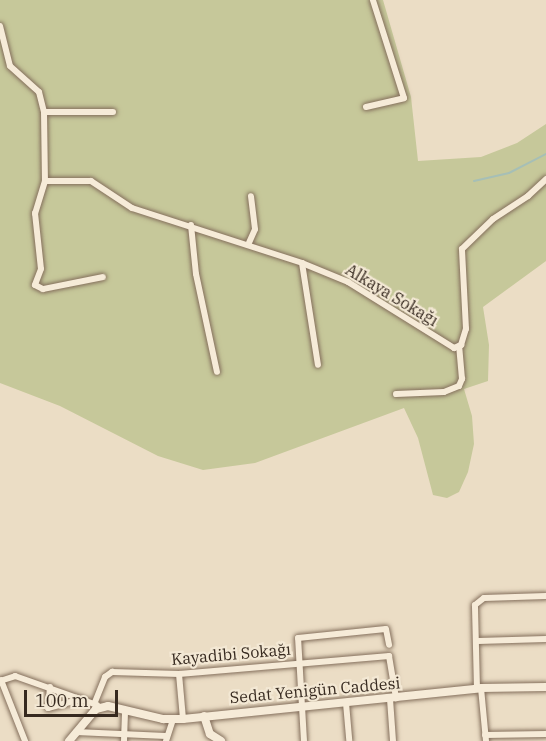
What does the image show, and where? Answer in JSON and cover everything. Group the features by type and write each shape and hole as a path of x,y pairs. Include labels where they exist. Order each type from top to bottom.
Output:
{"street":[{"path":"366,107 404,98 373,0"},
{"path":"0,26 10,66 39,92 44,112 45,180 35,213 41,269 35,286 43,289 103,277"},
{"path":"44,112 113,112"},
{"name":"Alkaya Sokağı","path":"45,180 91,181 132,208 302,262 348,282 448,346 459,346 466,329 462,249 493,219 528,196 546,178"},
{"path":"248,245 255,229 251,196"},
{"path":"191,225 216,372"},
{"path":"302,262 318,365"},
{"path":"396,394 444,392 459,386 462,379 459,346"},
{"path":"546,596 480,599 474,609 478,641 479,689 486,738 546,734"},
{"path":"304,741 296,641 300,637 386,629 389,645"},
{"path":"478,641 546,639"},
{"name":"Kayadibi Sokağı","path":"97,705 109,673 179,674 297,662 389,656 393,698"},
{"path":"179,674 183,719"},
{"path":"25,741 0,681 15,676 84,698 97,705 72,738"},
{"path":"50,687 48,708 84,698"},
{"name":"Sedat Yenigün Caddesi","path":"97,705 183,719 479,689 546,687"},
{"path":"393,698 393,741"},
{"path":"346,703 349,741"},
{"path":"124,738 125,710"},
{"path":"204,716 210,737 220,741"},
{"path":"72,738 166,738 173,719"}],"green space":[{"path":"0,0 383,0 411,97 418,161 481,157 517,143 546,124 546,261 483,307 489,345 488,381 464,389 472,416 474,444 468,472 459,492 447,498 433,495 418,438 404,408 255,463 203,470 158,456 60,406 0,383"}],"waterway":[{"path":"474,181 509,173 546,154"}]}
